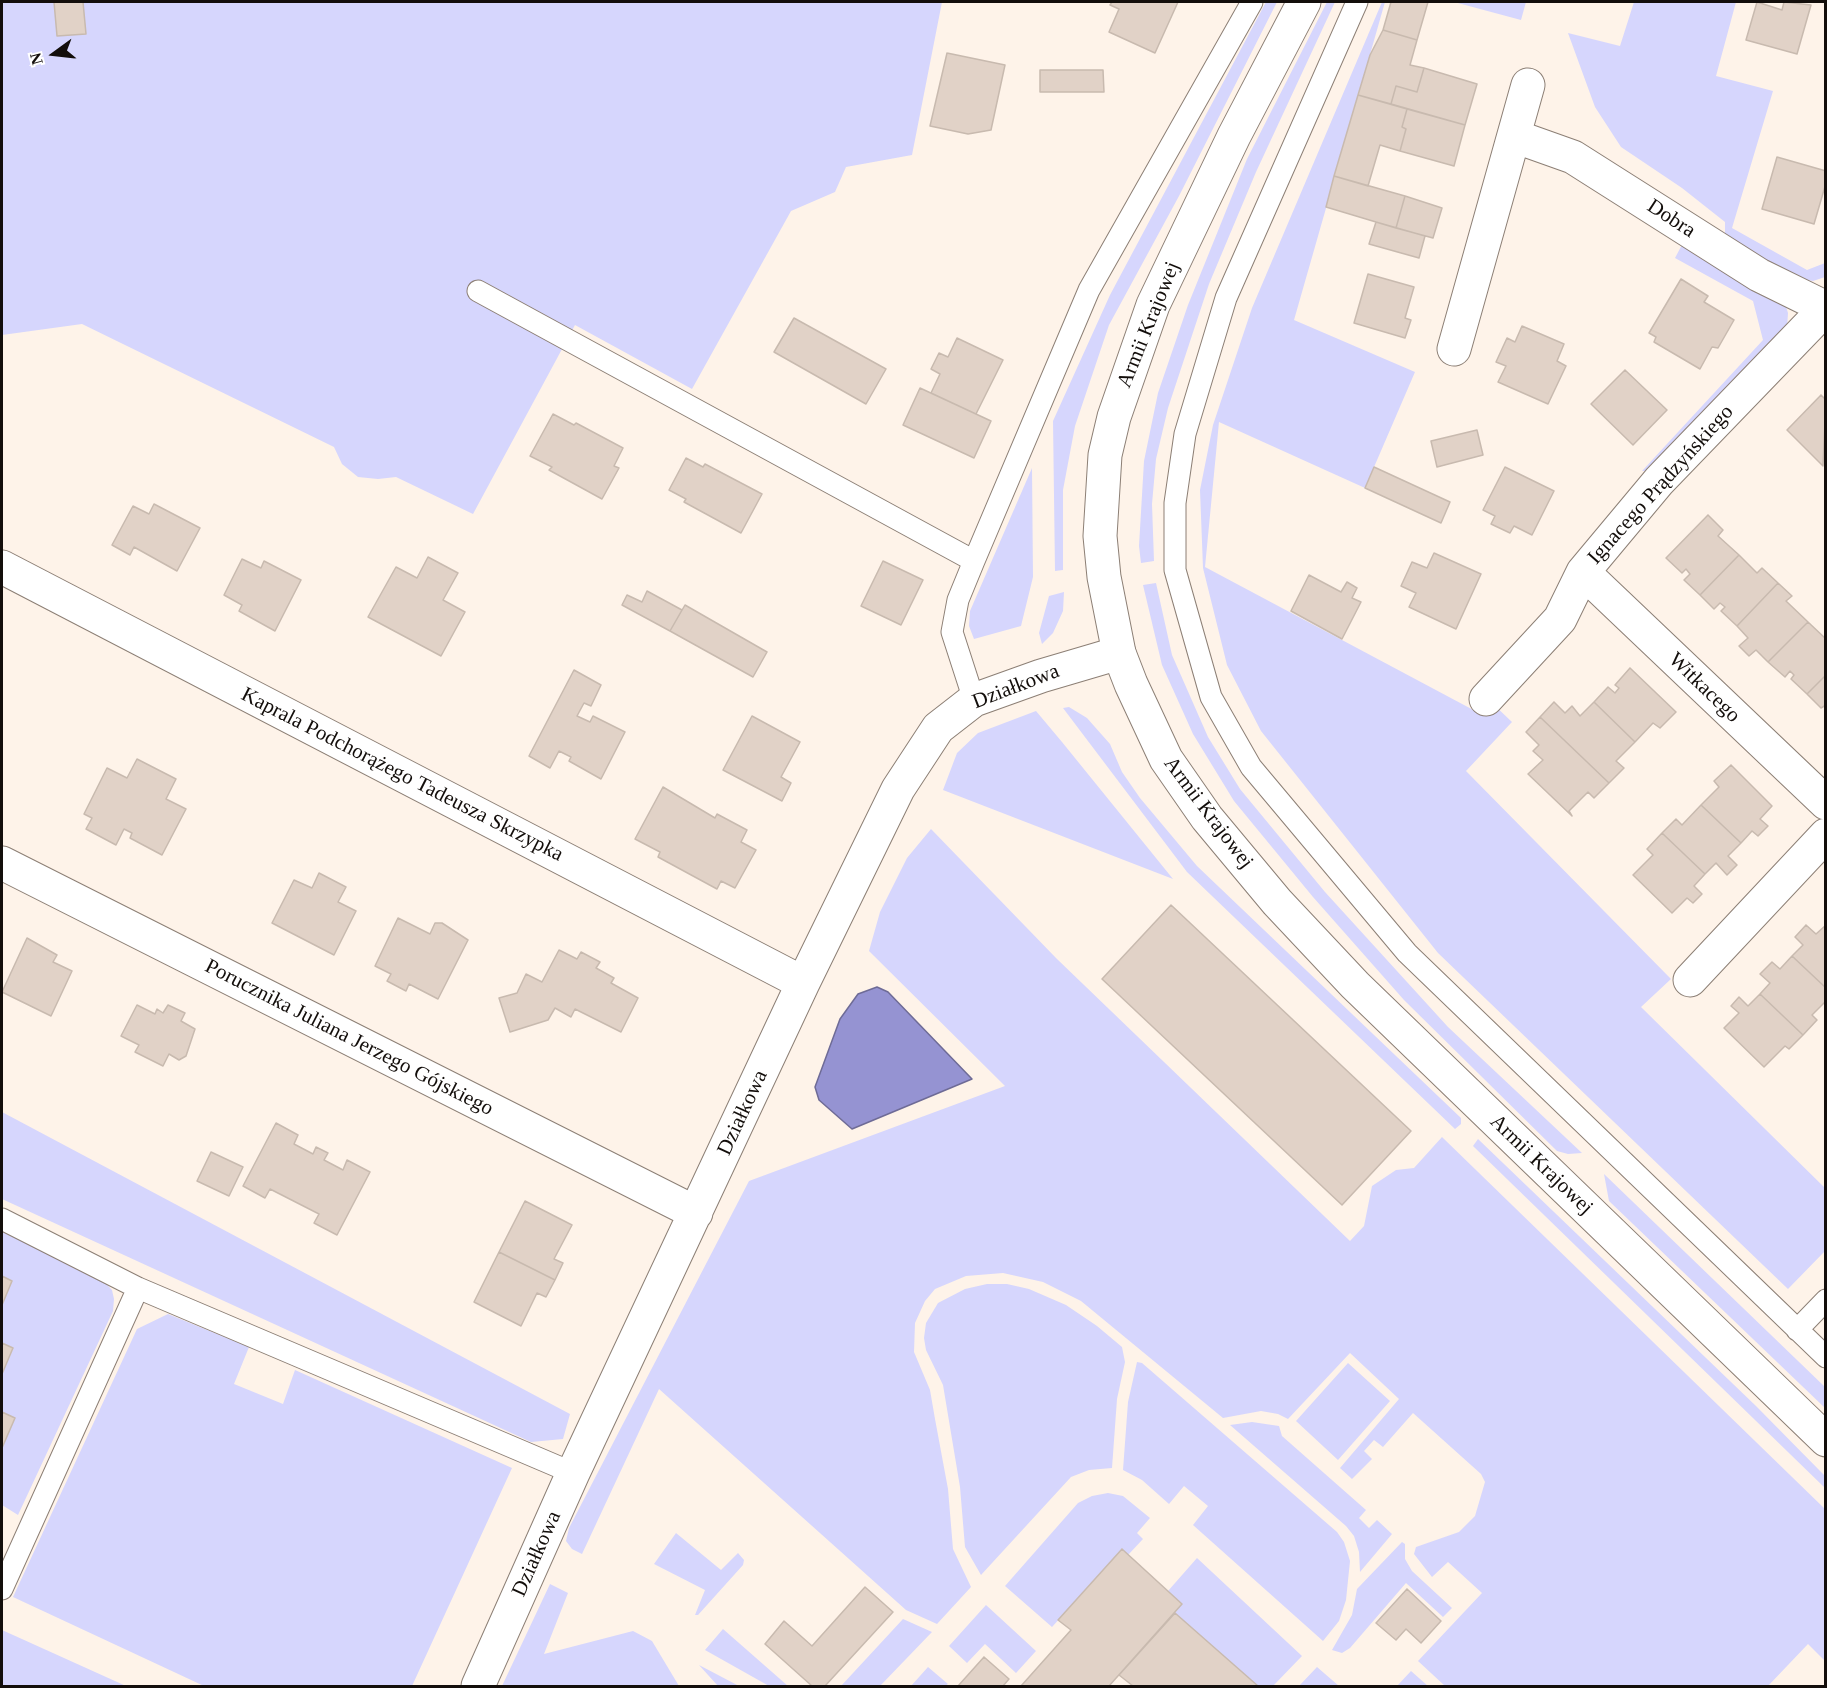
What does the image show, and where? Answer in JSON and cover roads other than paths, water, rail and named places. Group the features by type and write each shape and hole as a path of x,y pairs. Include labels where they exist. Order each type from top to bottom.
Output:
{"street":[{"name":"Armii Krajowej","path":"1304,2 1234,136 1153,305 1114,417 1104,464 1100,536 1104,577 1119,653 1166,759 1207,818 1277,902 1403,1031 1826,1440"},
{"path":"1454,349 1528,85"},
{"name":"Dobra","path":"1514,136 1573,157 1759,275 1826,308"},
{"name":"Ignacego Prądzyńskiego","path":"1486,699 1560,619 1583,572 1659,482 1826,308"},
{"name":"Kaprala Podchorążego Tadeusza Skrzypka","path":"2,567 803,983"},
{"name":"Witkacego","path":"1583,572 1826,803"},
{"name":"Działkowa","path":"478,1686 573,1473 803,983 898,789 938,728 974,700 1041,676 1119,653"},
{"path":"1690,980 1826,835"},
{"name":"Porucznika Juliana Jerzego Gójskiego","path":"2,863 696,1213"}],"lane":[{"path":"974,700 952,633 958,600 1089,290 1251,2"},
{"path":"1357,2 1226,298 1185,434 1175,503 1175,570 1211,697 1251,767 1407,953 1826,1357"},
{"path":"478,291 974,561"},
{"path":"2,1219 138,1288 573,1473"},
{"path":"2,1589 138,1288"},
{"path":"1797,1330 1826,1300"}],"water":[{"path":"877,987 888,992 972,1079 852,1129 819,1100 815,1087 840,1019 858,994"}]}
